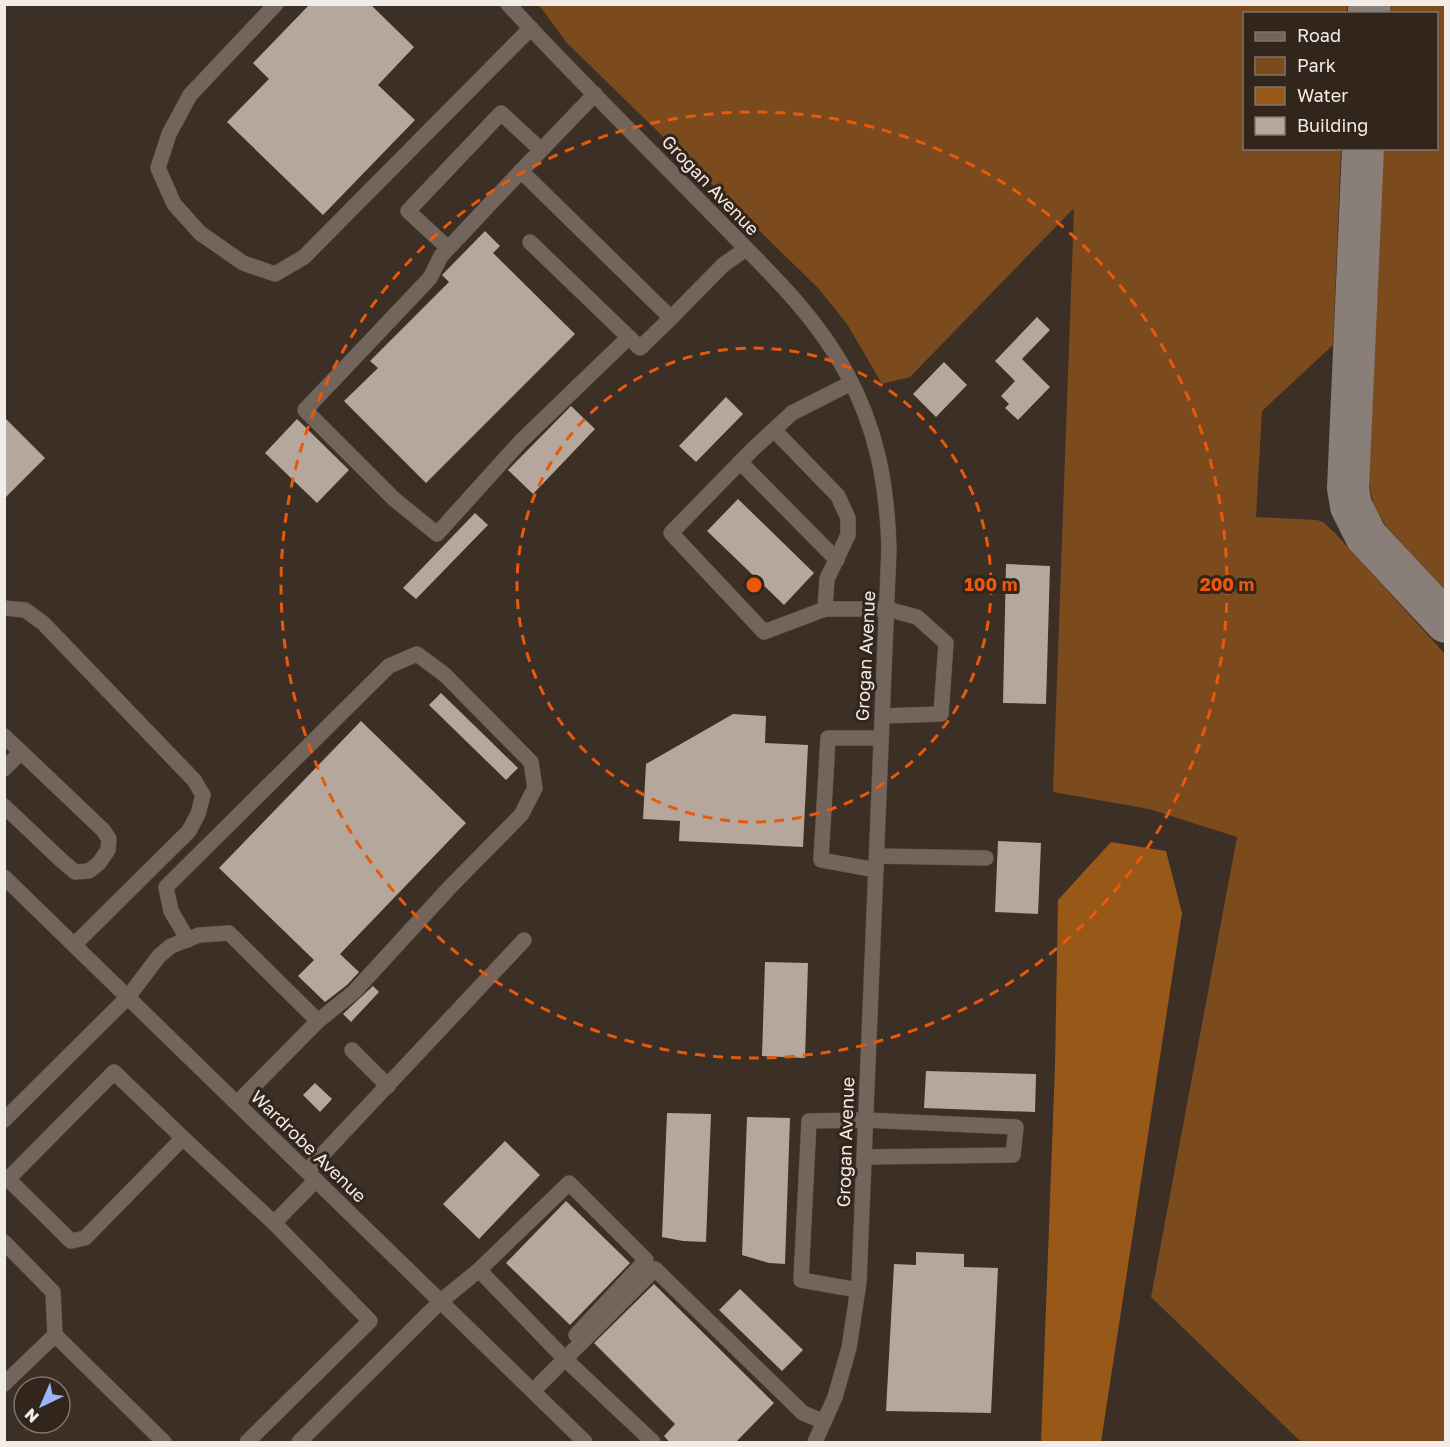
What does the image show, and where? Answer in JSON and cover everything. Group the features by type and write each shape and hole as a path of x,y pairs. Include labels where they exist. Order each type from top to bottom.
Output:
{"street":[{"path":"276,4 190,95 169,134 158,168 174,204 200,233 243,263 275,274 304,257 531,28"},
{"name":"Grogan Avenue","path":"508,4 792,295 812,320 842,364 872,431 888,503 887,609 858,1290 849,1348 835,1397 815,1443"},
{"path":"595,94 448,248 441,256 430,278 305,410 394,499 438,534 521,441 629,337"},
{"path":"448,248 408,211 501,113 540,150"},
{"path":"521,171 671,318"},
{"path":"530,242 640,348 723,265 746,249"},
{"path":"851,383 792,413 740,462 671,533 764,632 825,609 887,609 917,617 946,643 941,714 882,716"},
{"path":"774,430 838,496 848,518 848,535 827,579 825,609"},
{"path":"740,462 837,560"},
{"path":"4,608 25,610 42,623 194,780 203,795 198,814 189,831 74,945"},
{"path":"188,940 171,911 166,886 389,666 417,654 445,675 531,762 535,788 521,815 450,887 354,992 318,1021 237,1103"},
{"path":"4,736 103,830 109,839 108,850 99,863 89,871 75,872 4,806"},
{"path":"881,738 828,738 821,860 876,863 986,858"},
{"path":"4,769 21,752"},
{"name":"Wardrobe Avenue","path":"4,877 533,1391 579,1440"},
{"path":"4,1120 128,998 159,956 171,946 200,935 229,933 318,1021"},
{"path":"274,1223 388,1086 524,940"},
{"path":"351,1050 388,1086"},
{"path":"183,1138 85,1238 71,1241 8,1179 114,1072 274,1223 370,1321 247,1443"},
{"path":"858,1290 801,1280 809,1121 865,1120 1016,1127 1013,1155 864,1157"},
{"path":"299,1443 441,1301 479,1270 569,1183 646,1260 533,1391"},
{"path":"4,1242 53,1292 55,1335 164,1443"},
{"path":"563,1356 656,1269 803,1413 824,1422"},
{"path":"479,1270 653,1443"},
{"path":"4,1384 55,1335"}],"green space":[{"path":"1390,4 1445,5 1445,591 1386,526 1374,507 1369,483 1383,150 1438,150 1438,12 1389,12"},
{"path":"539,5 1347,5 1347,12 1243,12 1243,150 1341,150 1333,345 1262,411 1256,517 1323,522 1445,654 1445,1442 1301,1442 1151,1297 1237,837 1149,809 1053,792 1074,208 910,377 882,384 847,324 818,288 567,43"}],"water":[{"path":"1111,842 1166,851 1182,913 1101,1442 1041,1442 1055,1065 1058,900"}],"building":[{"path":"310,4 370,4 414,47 378,85 415,120 323,215 227,122 269,79 253,63"},
{"path":"485,231 500,246 493,253 575,334 426,483 344,401 378,368 370,361 449,282 442,275"},
{"path":"1037,317 1050,330 1022,359 1050,387 1018,420 1005,408 1009,404 1001,396 1015,381 995,361"},
{"path":"944,362 967,385 936,417 913,394"},
{"path":"726,397 743,414 696,462 679,446"},
{"path":"571,406 595,429 533,494 508,470"},
{"path":"4,417 45,458 4,499"},
{"path":"297,419 349,470 317,503 265,453"},
{"path":"738,499 814,573 784,605 707,531"},
{"path":"475,513 488,525 416,599 403,588"},
{"path":"1006,564 1050,566 1046,704 1003,703"},
{"path":"441,693 518,768 506,780 429,705"},
{"path":"733,714 766,716 765,743 808,745 803,847 679,841 680,821 643,819 646,764"},
{"path":"361,721 466,823 340,954 359,972 347,985 325,1002 298,976 314,960 219,868"},
{"path":"998,841 1041,843 1038,914 995,912"},
{"path":"765,962 808,963 805,1058 762,1056"},
{"path":"373,986 379,992 351,1022 343,1014"},
{"path":"926,1071 1036,1074 1035,1112 924,1108"},
{"path":"315,1083 332,1099 320,1112 303,1095"},
{"path":"667,1113 711,1114 706,1242 662,1237"},
{"path":"747,1117 790,1118 785,1264 769,1263 742,1255"},
{"path":"505,1141 540,1175 479,1239 443,1204"},
{"path":"566,1201 630,1263 570,1325 506,1263"},
{"path":"916,1252 964,1254 964,1267 998,1268 991,1413 886,1411 894,1264 916,1265"},
{"path":"654,1284 774,1403 735,1443 670,1443 664,1436 675,1424 594,1343"},
{"path":"740,1289 803,1350 782,1371 719,1310"}],"taxiway":[{"path":"1369,4 1369,12"},
{"path":"1363,150 1348,488 1351,506 1366,536 1446,622"}]}
